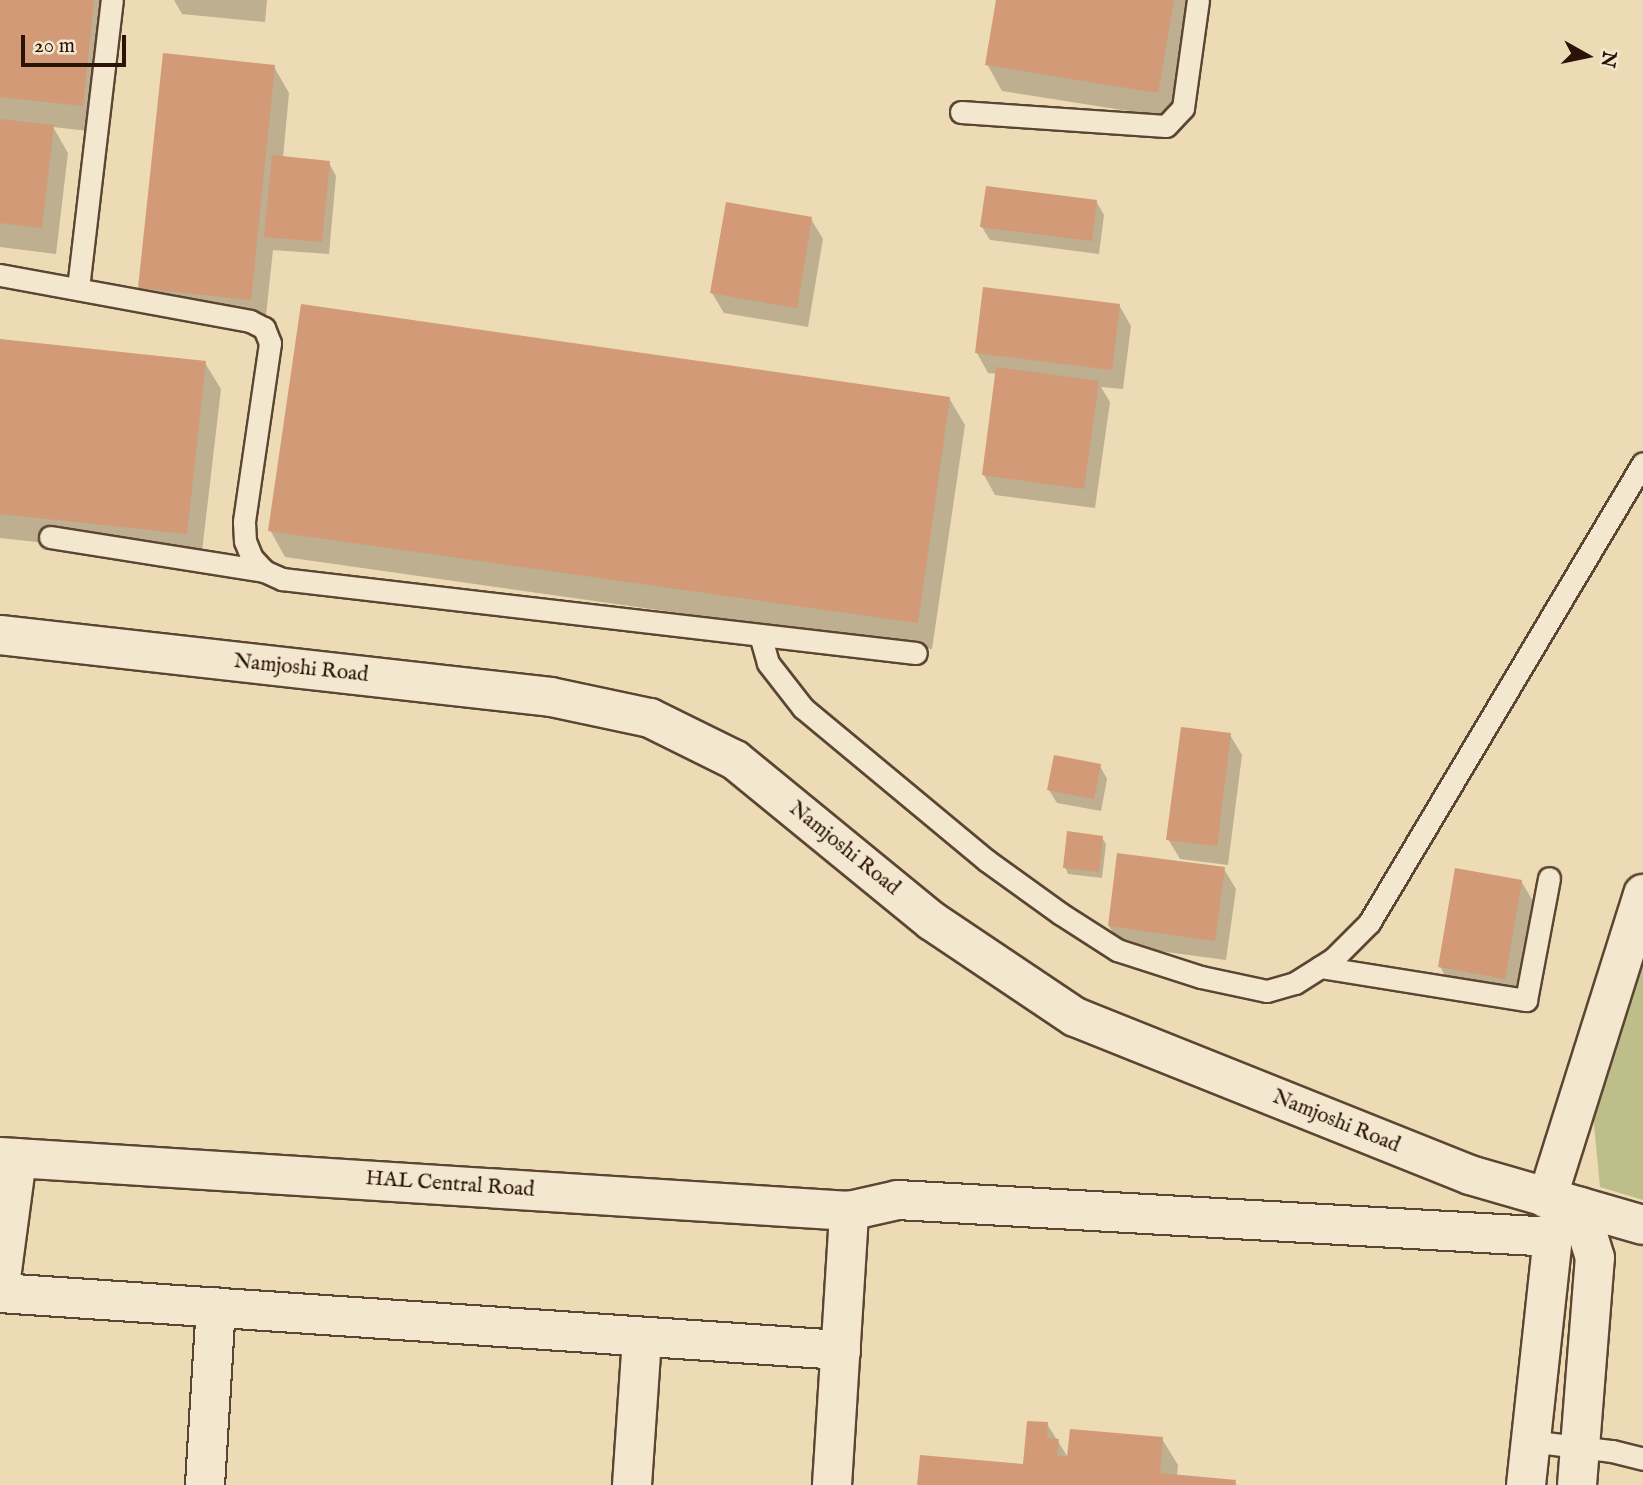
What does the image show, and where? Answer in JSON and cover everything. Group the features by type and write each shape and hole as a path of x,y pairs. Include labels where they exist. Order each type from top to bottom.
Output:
{"street":[{"name":"Namjoshi Road","path":"0,635 551,697 650,718 735,760 932,921 1075,1017 1469,1175 1643,1225"},
{"path":"1526,1485 1553,1237 1643,894"},
{"path":"0,1286 8,1157"},
{"name":"HAL Central Road","path":"8,1157 849,1211 898,1200 1553,1237"},
{"path":"1563,1203 1595,1258 1577,1485"},
{"path":"832,1485 849,1211"},
{"path":"0,1293 841,1350"},
{"path":"205,1485 216,1307"},
{"path":"632,1485 642,1336"}],"lane":[{"path":"78,288 112,0"},
{"path":"961,112 1166,126 1183,108 1198,0"},
{"path":"0,275 250,321 264,328 270,343 244,522 245,541 252,558 264,571"},
{"path":"760,635 768,663 803,708 986,860 1117,950 1201,977 1267,991 1294,983 1320,967 1369,923 1643,463"},
{"path":"50,537 264,571 282,579 916,653"},
{"path":"1320,967 1526,1000 1549,877"},
{"path":"1529,1441 1643,1459"}],"green space":[{"path":"1643,958 1643,1200 1600,1187 1593,1114"}],"building":[{"path":"0,0 94,0 83,106 0,97"},
{"path":"996,0 1174,0 1158,93 985,65"},
{"path":"163,53 275,65 251,300 138,288"},
{"path":"0,119 54,125 42,228 0,223"},
{"path":"272,155 330,161 322,242 264,237"},
{"path":"986,186 1097,200 1092,241 980,227"},
{"path":"726,202 812,217 797,308 710,293"},
{"path":"983,287 1120,304 1112,370 975,353"},
{"path":"301,304 950,397 918,623 268,531"},
{"path":"0,339 206,361 187,534 0,514"},
{"path":"996,367 1099,381 1084,489 982,475"},
{"path":"1181,727 1231,733 1217,846 1166,840"},
{"path":"1054,755 1101,764 1094,799 1047,790"},
{"path":"1067,831 1103,836 1099,872 1063,868"},
{"path":"1117,853 1225,867 1215,941 1108,926"},
{"path":"1455,868 1522,880 1505,979 1438,967"},
{"path":"1027,1421 1048,1422 1047,1438 1059,1439 1057,1456 1067,1457 1070,1429 1163,1437 1160,1473 1236,1480 1235,1485 917,1485 920,1455 1023,1464"}]}
